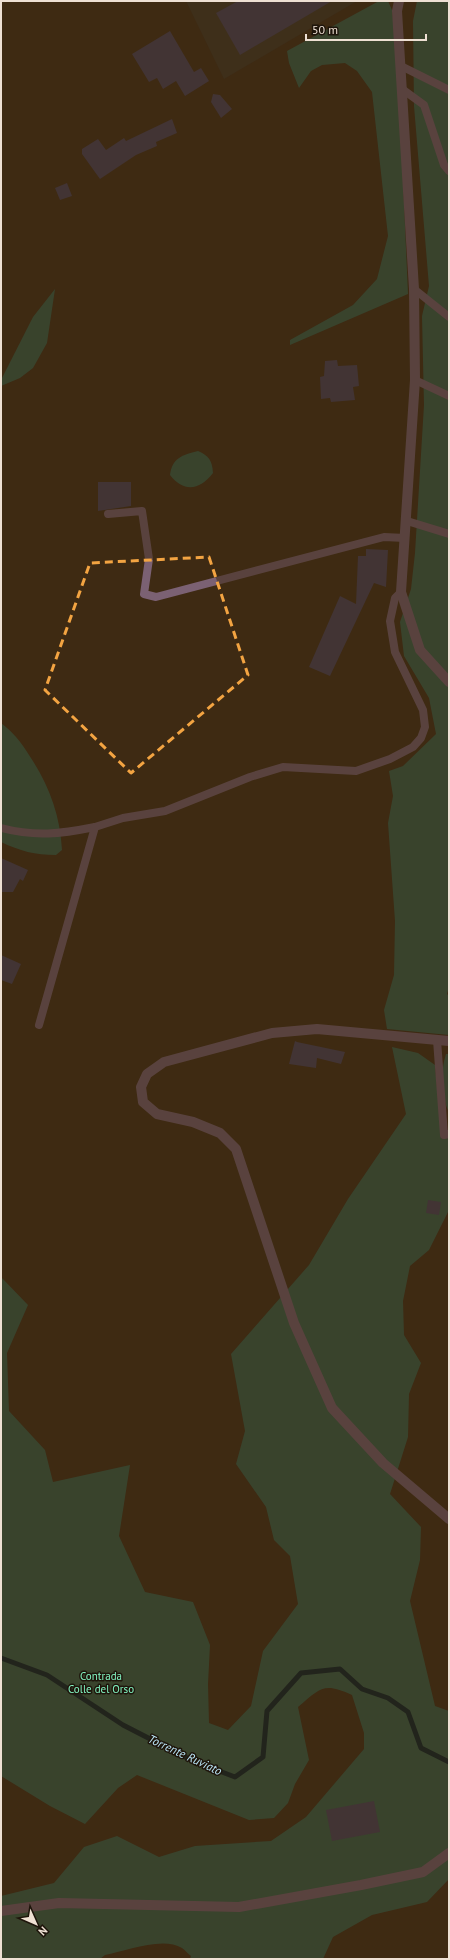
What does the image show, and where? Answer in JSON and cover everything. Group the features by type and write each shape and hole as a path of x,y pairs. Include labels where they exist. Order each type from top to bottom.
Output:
{"street":[{"path":"399,1 397,11 414,289 415,380 406,538 401,592 420,650 449,682"},
{"path":"449,1041 317,1029 272,1033 164,1062 147,1074 141,1087 143,1102 157,1114 193,1122 220,1133 236,1149 294,1324 332,1408 383,1463 449,1519"},
{"path":"1,1911 59,1903 239,1907 423,1872 449,1853"}],"lane":[{"path":"401,66 449,90"},
{"path":"402,88 424,105 444,165 449,171"},
{"path":"414,289 449,317"},
{"path":"415,380 449,396"},
{"path":"108,514 142,511 149,559 144,594 156,598 384,537 406,538"},
{"path":"407,521 449,534"},
{"path":"1,828 20,833 59,834 95,827 123,818 165,812 250,777 283,767 356,771 390,759 413,747 421,738 425,727 423,710 395,652 390,622 395,598 401,592"},
{"path":"39,1025 95,827"},
{"path":"437,1040 444,1135 449,1134"}],"highlighted area":[{"path":"209,557 248,675 131,773 45,690 90,563"}],"shaded area":[{"path":"186,1 357,1 224,79"}],"green space":[{"path":"379,1 388,1 392,10 398,67 408,294 290,345 290,340 353,305 377,279 388,236 372,92 357,71 345,63 322,65 311,71 299,88 289,63 287,51"},
{"path":"417,1 449,1 449,987 447,994 449,996 449,1035 387,1029 384,1010 394,975 395,921 388,823 393,796 389,771 403,766 436,734 429,698 404,656 400,622 411,589 415,553 424,405 422,316 429,286 414,106 413,21"},
{"path":"55,289 47,343 33,368 20,378 1,386 1,380 33,317"},
{"path":"198,451 209,459 212,465 213,473 208,479 197,486 186,487 181,485 170,475 173,465 179,458"},
{"path":"1,723 23,746 48,789 56,812 61,837 62,850 56,855 28,852 1,842"},
{"name":"Contrada Colle del Orso","path":"392,1047 418,1053 435,1065 441,1133 449,1138 449,1210 429,1250 410,1266 403,1301 404,1335 421,1363 409,1394 408,1437 390,1494 421,1527 420,1560 410,1601 435,1706 449,1711 449,1879 427,1902 372,1915 333,1937 323,1959 190,1959 191,1956 182,1948 165,1943 133,1948 105,1955 100,1959 1,1959 1,1896 54,1883 84,1847 117,1836 159,1857 195,1846 271,1841 306,1817 364,1749 364,1733 352,1695 342,1691 328,1688 323,1689 312,1695 298,1707 309,1760 295,1784 288,1803 274,1818 249,1820 137,1775 118,1788 85,1824 50,1806 1,1776 1,1277 28,1305 7,1353 9,1411 45,1450 53,1482 130,1465 119,1536 145,1592 193,1602 210,1645 208,1684 209,1723 228,1730 251,1706 263,1651 298,1604 290,1556 274,1540 266,1507 236,1464 245,1431 231,1354 309,1265 348,1199 406,1114"},
{"path":"446,1054 449,1054 449,1113 444,1099 442,1084"}],"building":[{"path":"238,1 332,1 240,55 216,13"},
{"path":"170,31 194,72 201,68 209,81 185,96 176,81 163,89 157,78 149,82 132,54"},
{"path":"213,94 220,95 232,109 221,118 211,102"},
{"path":"172,119 177,133 156,142 157,146 136,155 100,179 82,154 82,149 98,139 106,150 124,138 126,141"},
{"path":"67,183 72,196 60,200 55,188"},
{"path":"337,360 338,366 357,365 359,386 353,387 355,400 331,402 330,398 321,399 320,377 324,376 325,361"},
{"path":"98,482 131,482 131,506 98,511"},
{"path":"366,549 388,550 386,587 374,583 330,676 309,667 340,596 356,604 358,556 366,556"},
{"path":"1,858 28,870 23,881 20,879 13,892 1,892"},
{"path":"1,955 21,964 12,984 1,980"},
{"path":"295,1041 345,1052 341,1064 317,1058 316,1068 289,1064"},
{"path":"428,1200 441,1202 439,1215 426,1213"},
{"path":"374,1801 380,1832 332,1841 326,1810"}],"waterway":[{"name":"Torrente Ruviato","path":"1,1658 47,1675 123,1725 193,1761 235,1777 263,1757 267,1711 301,1673 340,1669 362,1689 388,1698 408,1712 421,1748 449,1762"}]}
